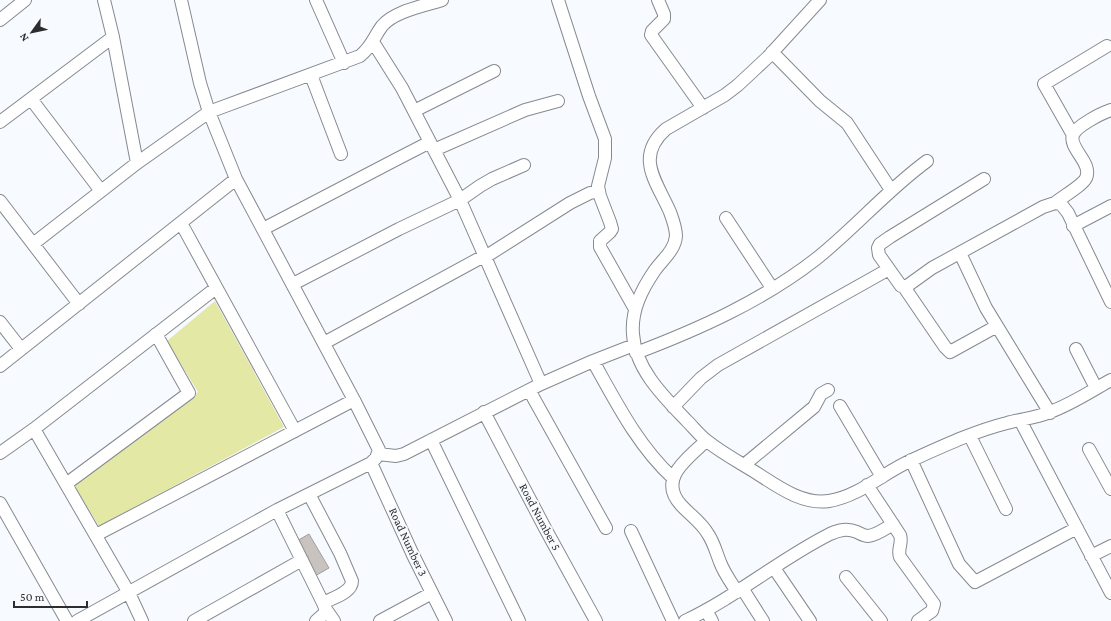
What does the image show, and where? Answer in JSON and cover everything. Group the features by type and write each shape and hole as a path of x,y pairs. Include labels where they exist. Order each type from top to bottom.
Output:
{"street":[{"path":"0,20 25,0"},
{"path":"104,0 113,37 137,164"},
{"name":"Road Number 3","path":"181,0 200,83 209,112 236,179 378,445 375,458 432,593 446,621"},
{"path":"316,0 344,63"},
{"path":"33,244 137,164 209,112 360,56 368,49 382,26 395,15 442,0"},
{"path":"558,0 589,96 605,139 605,158 598,186 612,229 600,241 600,247 635,309"},
{"path":"658,0 664,14 664,19 652,31 651,35 703,108"},
{"path":"820,0 753,72 725,95 666,129 658,136 651,147 650,166 657,186 674,223 676,235 674,244 641,292 635,309 632,330 635,349 643,368 657,389 706,440 789,493 815,502 829,501 843,497 868,485 911,460 1007,423 1050,412 1096,388 1110,384"},
{"path":"0,122 113,37"},
{"path":"373,42 402,88 460,200 541,384"},
{"path":"1073,135 1044,84 1107,46"},
{"path":"772,52 820,101 847,123 891,190"},
{"path":"414,111 494,71"},
{"path":"311,75 342,154"},
{"path":"31,99 101,191"},
{"path":"263,229 397,158 525,110 558,101"},
{"path":"904,287 932,268 1043,207 1055,203 1082,184 1087,175 1084,163 1072,141 1073,135 1076,130 1082,126 1111,110"},
{"path":"77,621 277,510 375,458 404,454 484,412 541,384 593,361 689,332 741,306 799,271 817,258 891,190 927,161"},
{"path":"293,284 399,229 460,200 480,186 524,165"},
{"path":"984,178 880,244 878,252 950,352 997,326"},
{"path":"0,366 236,179"},
{"path":"324,343 482,257 485,257 570,203 590,193 599,191"},
{"path":"0,201 79,304"},
{"path":"1055,203 1061,204 1065,208 1111,302"},
{"path":"1073,226 1111,206"},
{"path":"726,218 772,288"},
{"path":"181,223 295,431"},
{"path":"960,253 986,308 1050,412"},
{"path":"673,407 698,381 718,365 889,269"},
{"path":"0,452 34,429 216,288"},
{"path":"0,322 22,349"},
{"path":"66,484 189,393 156,334"},
{"path":"1076,349 1096,388"},
{"path":"593,361 623,414 646,448 663,469 673,478"},
{"path":"529,390 606,528"},
{"path":"744,465 814,407 821,394 828,390"},
{"path":"96,535 354,400"},
{"path":"840,406 882,477"},
{"name":"Road Number 5","path":"484,412 596,621"},
{"path":"1020,420 1111,593"},
{"path":"34,429 129,593 142,621"},
{"path":"970,436 1006,509"},
{"path":"431,440 519,621"},
{"path":"706,440 686,460 673,478 671,485 672,492 680,505 703,527 709,535 724,572 763,621"},
{"path":"1089,449 1111,489"},
{"path":"911,460 959,564 975,582 1076,528"},
{"path":"868,485 901,539 898,552 900,557 934,604 932,611 918,621"},
{"path":"309,494 340,553 352,581 350,588 324,605"},
{"path":"0,503 67,621"},
{"path":"277,510 324,605 334,621"},
{"path":"685,621 706,610 818,541 839,530 854,531 868,536 893,524"},
{"path":"631,531 673,621"},
{"path":"1091,556 1111,546"},
{"path":"194,621 302,560"},
{"path":"774,568 810,621"},
{"path":"846,577 881,621"},
{"path":"380,621 432,593"},
{"path":"316,621 325,613 324,605"},
{"path":"706,610 712,621"}],"green space":[{"path":"215,301 284,427 99,526 73,484 198,392 167,341"}],"building":[{"path":"309,534 329,568 315,576 295,542"}]}
